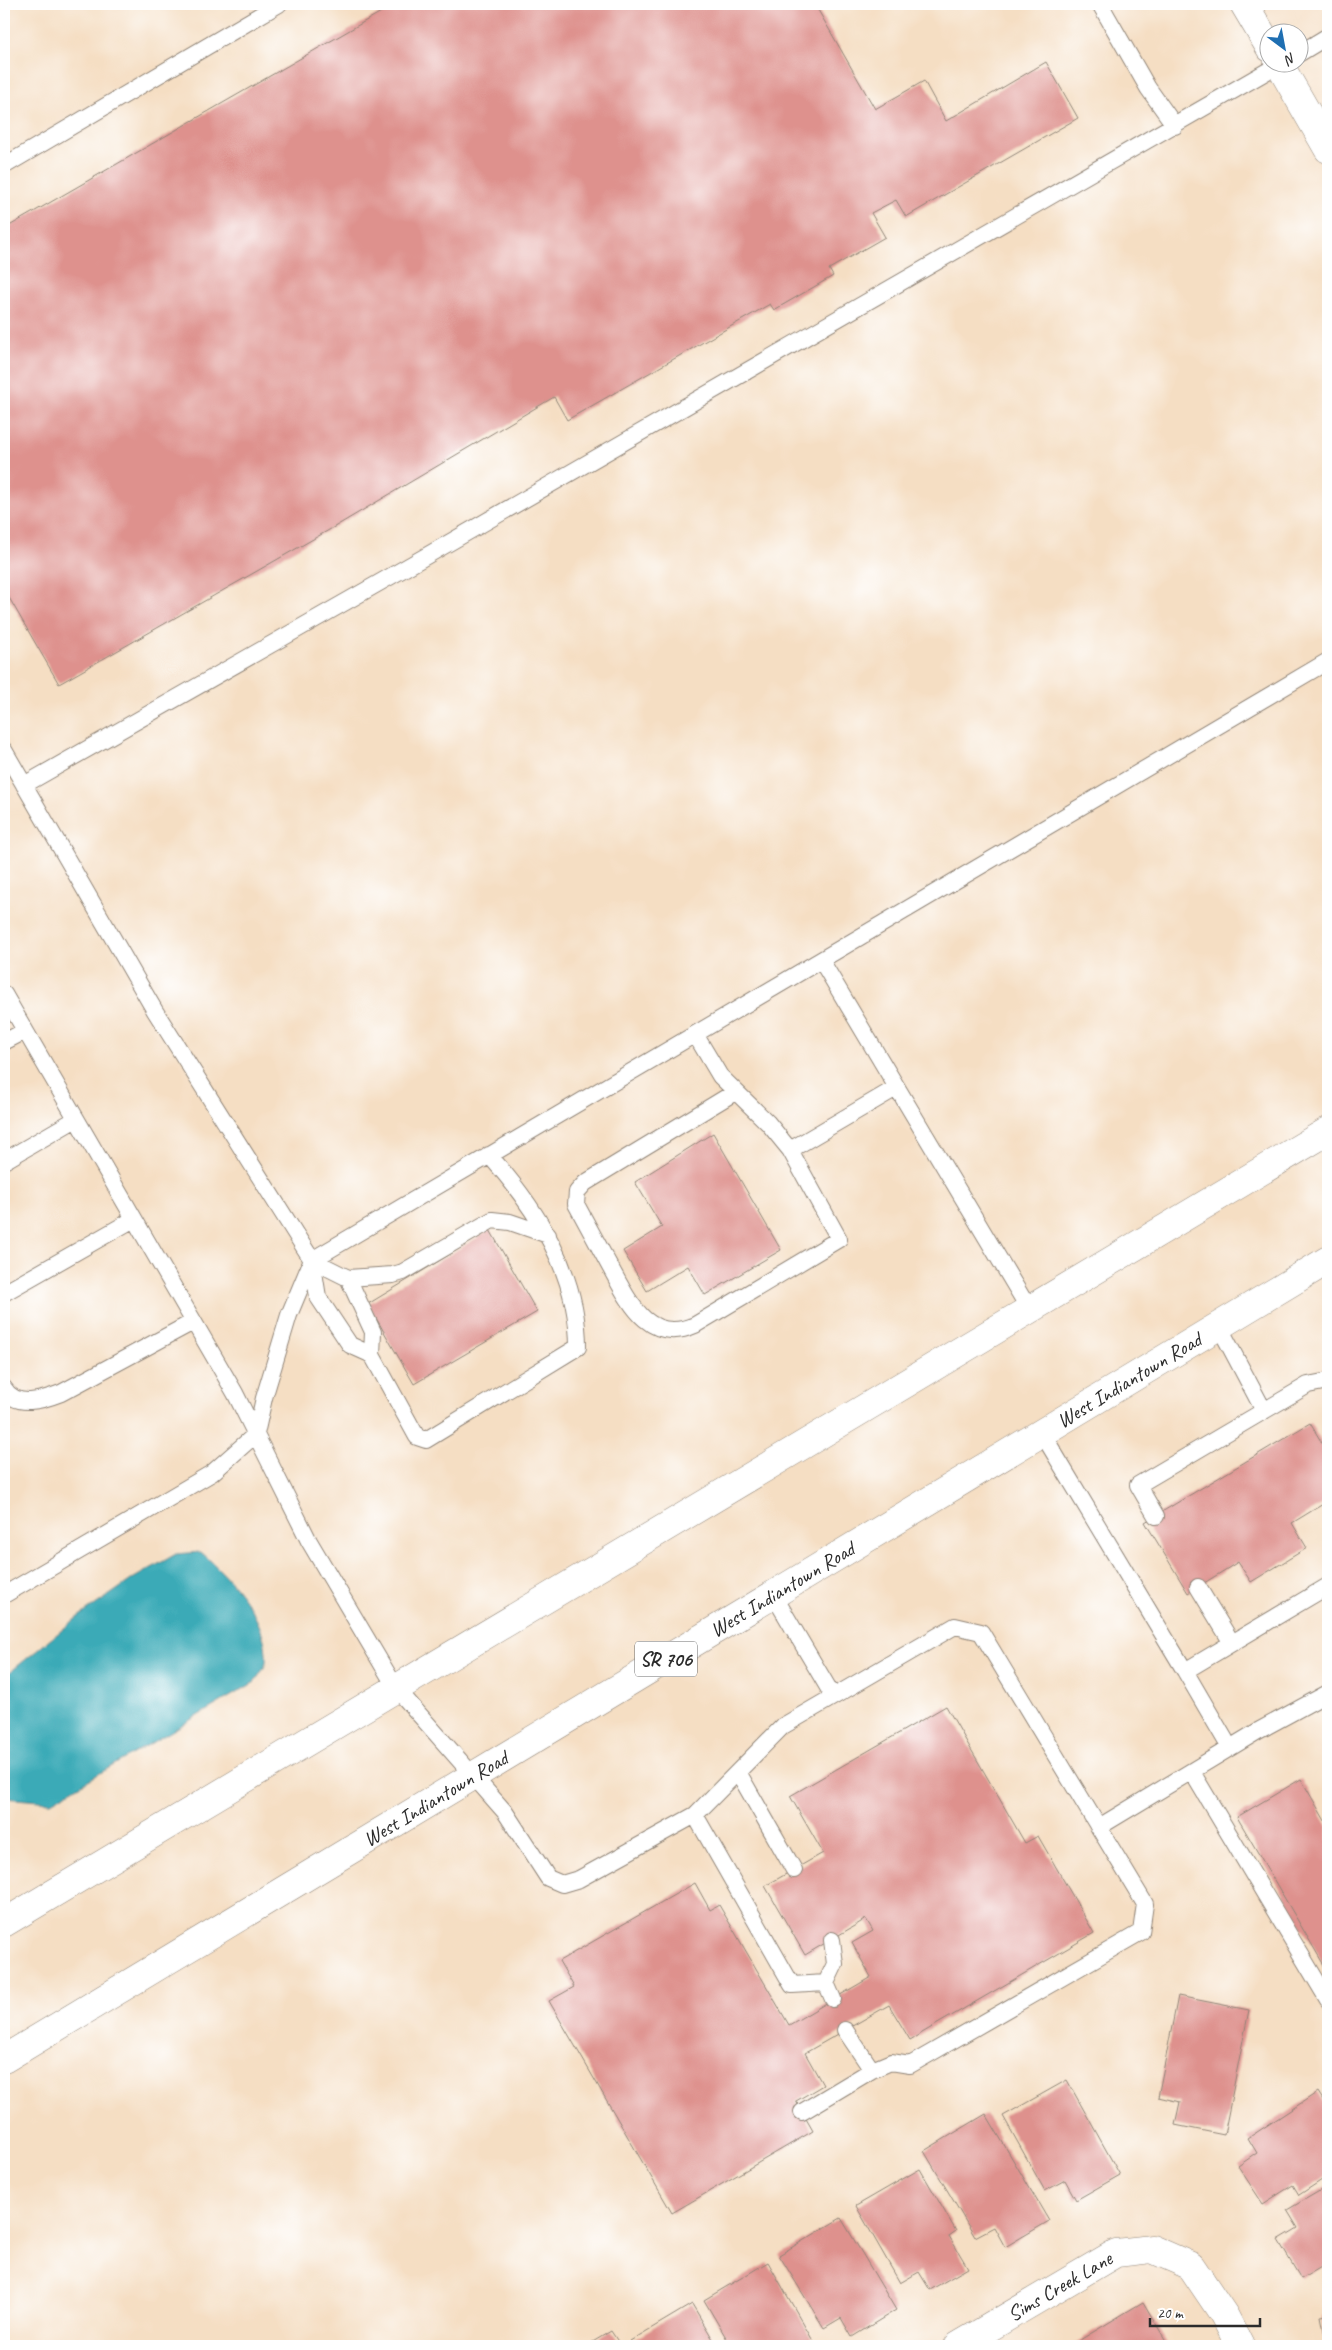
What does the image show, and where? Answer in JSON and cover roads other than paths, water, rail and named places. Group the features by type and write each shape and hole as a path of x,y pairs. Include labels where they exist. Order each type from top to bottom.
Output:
{"main road":[{"path":"1244,4 1260,27"},
{"path":"1289,72 1328,149"},
{"path":"4,1923 1328,1131"},
{"name":"West Indiantown Road","path":"4,2059 773,1594 1328,1262"},
{"name":"Sims Creek Lane","path":"958,2346 1116,2253 1152,2249 1191,2266 1224,2315 1240,2346"}],"lane":[{"path":"4,166 279,4"},
{"path":"1100,4 1148,88 1175,126"},
{"path":"1310,45 1328,36"},
{"path":"24,785 422,559 1175,126 1260,72"},
{"path":"4,1595 212,1473 256,1434 264,1398 289,1315 312,1260 1328,661"},
{"path":"4,750 155,1011 312,1260 318,1297 350,1345 372,1355"},
{"path":"820,960 1029,1309"},
{"path":"4,994 256,1434 309,1541 396,1688 505,1812 548,1878 562,1884 578,1880 695,1815 783,1726 955,1626 981,1632 1144,1904 1141,1932 910,2065 891,2062 872,2070 802,2112"},
{"path":"4,1042 25,1030"},
{"path":"695,1034 720,1076 768,1123 790,1150 839,1239 688,1329 659,1328 649,1323 632,1307 576,1204 577,1192 585,1183 735,1092"},
{"path":"790,1150 896,1088"},
{"path":"4,1161 76,1119"},
{"path":"348,1278 373,1332 372,1355 417,1437 422,1440 578,1347 578,1324 575,1303 570,1286 548,1235 522,1193 489,1155"},
{"path":"4,1293 134,1219"},
{"path":"312,1260 348,1278 393,1275 403,1272 492,1220 510,1222 548,1235"},
{"path":"4,1388 8,1394 21,1400 39,1402 61,1393 193,1322"},
{"path":"1219,1326 1264,1411"},
{"path":"1156,1516 1138,1485 1308,1385 1328,1381"},
{"path":"1042,1433 1230,1748"},
{"path":"1185,1671 1328,1586"},
{"path":"1198,1587 1232,1643"},
{"path":"773,1594 833,1696"},
{"path":"1099,1828 1230,1748 1327,1696"},
{"path":"738,1772 794,1870"},
{"path":"1192,1772 1328,2000"},
{"path":"695,1815 792,1985 826,1983"},
{"path":"832,1940 835,1964 826,1983 833,1999"},
{"path":"845,2030 872,2070"}],"water":[{"path":"201,1552 235,1587 254,1615 261,1630 266,1662 255,1682 51,1802 4,1798 4,1677 78,1617 134,1578 176,1554"}]}
